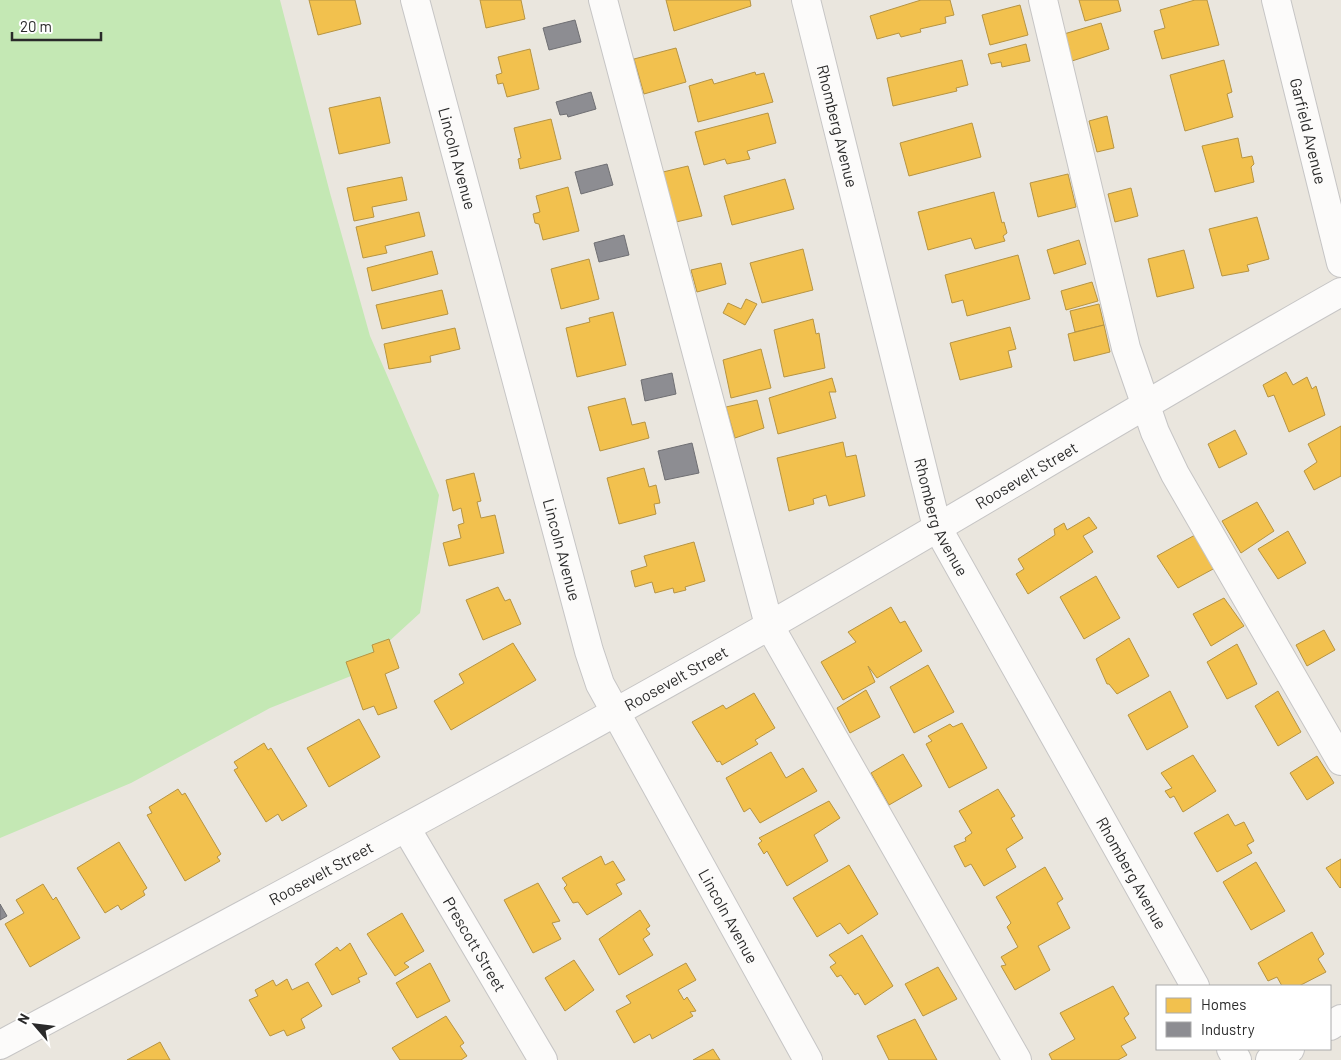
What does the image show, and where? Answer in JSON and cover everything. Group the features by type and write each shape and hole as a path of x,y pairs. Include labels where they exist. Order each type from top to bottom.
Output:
{"street":[{"name":"Lincoln Avenue","path":"415,0 589,651 600,684 808,1060"},
{"path":"603,0 769,625 1017,1060"},
{"name":"Rhomberg Avenue","path":"806,0 937,527 1194,985"},
{"path":"1043,0 1126,348 1155,432 1175,474 1341,761"},
{"name":"Garfield Avenue","path":"1276,0 1341,263"},
{"name":"Roosevelt Street","path":"0,1045 406,828 769,625 1145,404 1341,292"},
{"name":"Prescott Street","path":"406,828 543,1060"},
{"path":"1270,1060 1288,1050"}],"green space":[{"path":"0,0 280,0 330,193 370,336 439,495 420,613 351,676 270,708 131,783 0,838"}],"building: Homes":[{"path":"309,0 355,0 361,24 318,35"},
{"path":"480,0 521,0 525,19 486,28"},
{"path":"666,0 750,0 751,6 674,31"},
{"path":"921,0 950,0 954,15 945,17 946,23 920,29 921,32 901,37 899,33 877,39 870,16"},
{"path":"1079,0 1118,0 1121,11 1085,21"},
{"path":"1195,0 1207,0 1219,45 1162,59 1154,31 1165,28 1160,10"},
{"path":"1020,5 1028,35 990,45 982,15"},
{"path":"1101,23 1109,49 1072,61 1064,34"},
{"path":"1026,44 1030,61 1002,67 1001,62 991,64 988,54"},
{"path":"676,48 686,82 644,94 634,59"},
{"path":"530,49 539,89 507,97 503,83 498,84 496,75 502,73 498,57"},
{"path":"962,60 968,85 956,88 957,91 893,106 887,78"},
{"path":"1224,60 1232,92 1227,94 1233,117 1185,131 1170,75"},
{"path":"755,72 756,75 764,73 773,102 698,122 689,86 712,79 714,84"},
{"path":"380,97 390,143 339,154 329,108"},
{"path":"768,113 776,143 747,151 750,159 727,164 725,159 704,165 695,132"},
{"path":"1107,116 1114,148 1097,152 1089,121"},
{"path":"551,119 561,159 520,169 518,159 521,158 514,128"},
{"path":"972,123 981,157 909,176 900,143"},
{"path":"1238,138 1242,158 1252,156 1254,164 1251,167 1254,182 1215,192 1202,146"},
{"path":"688,166 702,216 676,222 663,172"},
{"path":"1068,174 1076,207 1038,217 1030,183"},
{"path":"402,177 407,200 372,207 374,217 354,221 347,188"},
{"path":"785,179 794,209 732,225 724,196"},
{"path":"568,187 579,231 543,240 539,224 535,223 533,214 540,212 536,196"},
{"path":"1131,188 1138,216 1115,222 1108,194"},
{"path":"994,192 1002,223 1004,222 1007,233 1003,236 1005,241 975,249 971,238 928,250 918,212"},
{"path":"419,212 425,236 385,246 387,253 363,258 356,227"},
{"path":"1257,217 1269,259 1247,265 1249,271 1222,276 1209,229"},
{"path":"1079,240 1086,264 1054,274 1047,250"},
{"path":"803,249 813,290 762,303 750,263"},
{"path":"1184,250 1194,288 1157,297 1148,259"},
{"path":"432,251 438,274 372,291 367,268"},
{"path":"1018,255 1030,299 967,316 963,300 952,303 945,275"},
{"path":"589,259 599,299 561,309 551,269"},
{"path":"721,263 726,284 697,292 691,270"},
{"path":"1092,282 1098,301 1066,310 1061,291"},
{"path":"442,290 448,314 382,329 376,305"},
{"path":"746,299 757,304 745,325 723,313 728,303 741,309"},
{"path":"1099,304 1104,325 1075,332 1070,311"},
{"path":"613,312 626,365 577,377 566,328 590,322 589,318"},
{"path":"813,319 816,334 819,333 825,368 784,377 774,330"},
{"path":"1104,325 1110,352 1074,361 1068,334"},
{"path":"1010,327 1016,349 1008,351 1012,367 960,380 950,343"},
{"path":"455,328 460,349 430,356 431,362 389,369 384,344"},
{"path":"761,349 771,388 731,398 723,360"},
{"path":"1286,372 1293,385 1307,377 1312,389 1316,386 1325,415 1289,432 1274,395 1268,397 1263,385"},
{"path":"832,378 836,392 829,392 836,418 778,434 769,398"},
{"path":"625,398 632,425 645,422 649,438 600,451 588,407"},
{"path":"757,400 764,428 735,438 726,407"},
{"path":"1341,426 1341,476 1314,490 1304,471 1317,462 1308,444"},
{"path":"1235,430 1247,454 1219,468 1208,444"},
{"path":"843,442 846,457 856,455 865,496 829,506 826,495 813,499 814,504 789,511 777,458"},
{"path":"644,468 649,487 656,485 660,503 654,504 656,514 619,524 607,478"},
{"path":"474,473 481,501 477,502 481,518 495,515 504,553 449,566 443,543 461,538 458,525 464,523 461,508 453,511 446,480"},
{"path":"1257,502 1274,531 1241,553 1222,521"},
{"path":"1089,517 1097,528 1083,536 1093,552 1028,594 1016,574 1024,569 1018,559 1055,535 1054,529 1064,523 1067,530"},
{"path":"1288,531 1306,563 1278,579 1258,549"},
{"path":"1195,535 1215,568 1178,588 1157,556"},
{"path":"694,542 705,581 685,587 686,590 674,593 673,588 655,593 652,582 635,587 631,571 647,566 644,556"},
{"path":"1096,576 1120,618 1084,639 1060,597"},
{"path":"498,587 505,601 510,599 521,624 483,640 466,600"},
{"path":"1224,598 1244,626 1211,646 1193,614"},
{"path":"891,607 900,623 905,621 922,651 877,678 868,666 875,682 843,700 821,662 856,642 848,632"},
{"path":"1324,630 1335,650 1307,666 1296,645"},
{"path":"1129,638 1149,676 1117,694 1107,684 1096,659"},
{"path":"389,639 399,668 385,674 397,708 378,715 374,706 363,710 346,662 374,652 372,645"},
{"path":"513,643 536,680 451,730 434,701 464,683 459,674"},
{"path":"1237,644 1257,684 1227,699 1207,662"},
{"path":"928,665 954,712 914,733 890,687"},
{"path":"866,690 880,717 850,733 837,708"},
{"path":"1170,691 1188,727 1147,750 1128,715"},
{"path":"1278,691 1301,732 1278,746 1255,706"},
{"path":"754,693 775,728 755,740 758,744 722,765 720,761 717,762 692,722 723,705 726,709"},
{"path":"359,719 380,757 329,787 307,748"},
{"path":"962,723 987,768 949,788 926,744 932,741 928,736 950,724 953,727"},
{"path":"264,743 268,750 271,748 307,806 282,821 278,814 266,822 234,770 238,768 234,762"},
{"path":"771,752 786,778 803,768 817,791 760,823 750,808 744,812 726,778"},
{"path":"903,754 922,786 889,805 871,773"},
{"path":"1193,755 1216,791 1183,812 1174,796 1170,798 1165,791 1172,788 1161,773"},
{"path":"1317,756 1334,783 1307,800 1290,773"},
{"path":"178,789 182,795 185,793 221,854 217,857 220,861 185,881 147,815 152,813 149,807"},
{"path":"998,789 1015,816 1011,818 1023,838 1006,849 1016,867 984,886 971,864 965,867 954,846 966,841 965,838 972,833 959,811"},
{"path":"829,801 840,818 814,835 828,861 787,886 767,851 764,854 758,844 762,841 759,838"},
{"path":"1228,814 1235,826 1244,822 1254,841 1247,845 1252,853 1217,872 1194,833"},
{"path":"119,842 147,888 143,891 145,895 121,910 118,905 105,913 77,868"},
{"path":"601,856 605,865 613,861 625,880 616,884 622,894 587,915 578,902 573,903 564,888 567,885 562,878"},
{"path":"1341,859 1341,887 1340,888 1326,868"},
{"path":"1256,862 1285,911 1251,930 1223,882"},
{"path":"849,865 878,914 848,934 840,923 817,937 793,898"},
{"path":"1045,867 1063,899 1057,903 1070,928 1038,946 1050,970 1015,990 1001,966 1006,965 1001,957 1018,947 1007,927 1011,923 996,897"},
{"path":"538,883 560,921 552,923 561,939 533,953 504,900"},
{"path":"43,884 53,900 56,897 80,938 30,967 5,924 24,913 16,900"},
{"path":"640,910 650,926 646,929 650,934 643,939 653,955 619,975 599,939"},
{"path":"402,913 424,951 404,963 409,967 395,976 367,934"},
{"path":"1312,932 1324,954 1318,959 1326,972 1301,985 1281,985 1277,977 1268,981 1258,963"},
{"path":"862,935 893,986 865,1005 858,993 855,995 841,975 837,977 830,967 836,963 829,955"},
{"path":"350,943 367,974 358,978 360,982 332,995 315,964 337,947 340,951"},
{"path":"574,960 594,990 565,1011 545,978"},
{"path":"430,963 450,1001 417,1018 396,983"},
{"path":"686,963 696,980 678,990 684,1000 687,997 696,1011 690,1012 693,1016 652,1039 650,1034 634,1043 616,1011 631,1003 626,996"},
{"path":"938,967 957,999 923,1016 905,984"},
{"path":"287,979 292,990 308,982 322,1006 301,1019 305,1028 287,1036 284,1030 270,1036 249,1000 258,996 255,990 273,980 276,986"},
{"path":"1113,986 1129,1014 1124,1018 1136,1038 1121,1046 1127,1055 1118,1060 1052,1060 1049,1054 1075,1039 1060,1013"},
{"path":"446,1016 464,1043 460,1046 467,1056 461,1060 400,1060 392,1048"},
{"path":"915,1019 937,1060 889,1060 877,1036"},
{"path":"160,1042 170,1060 127,1060"},
{"path":"713,1049 720,1060 693,1060"}],"building: Industry":[{"path":"575,20 581,42 549,50 543,28"},
{"path":"591,92 596,109 568,117 567,114 560,115 556,102"},
{"path":"607,164 613,185 581,194 575,172"},
{"path":"624,235 629,255 599,262 594,243"},
{"path":"672,373 676,394 645,401 641,380"},
{"path":"692,443 699,473 665,480 658,451"},
{"path":"0,904 7,916 0,920"}]}
